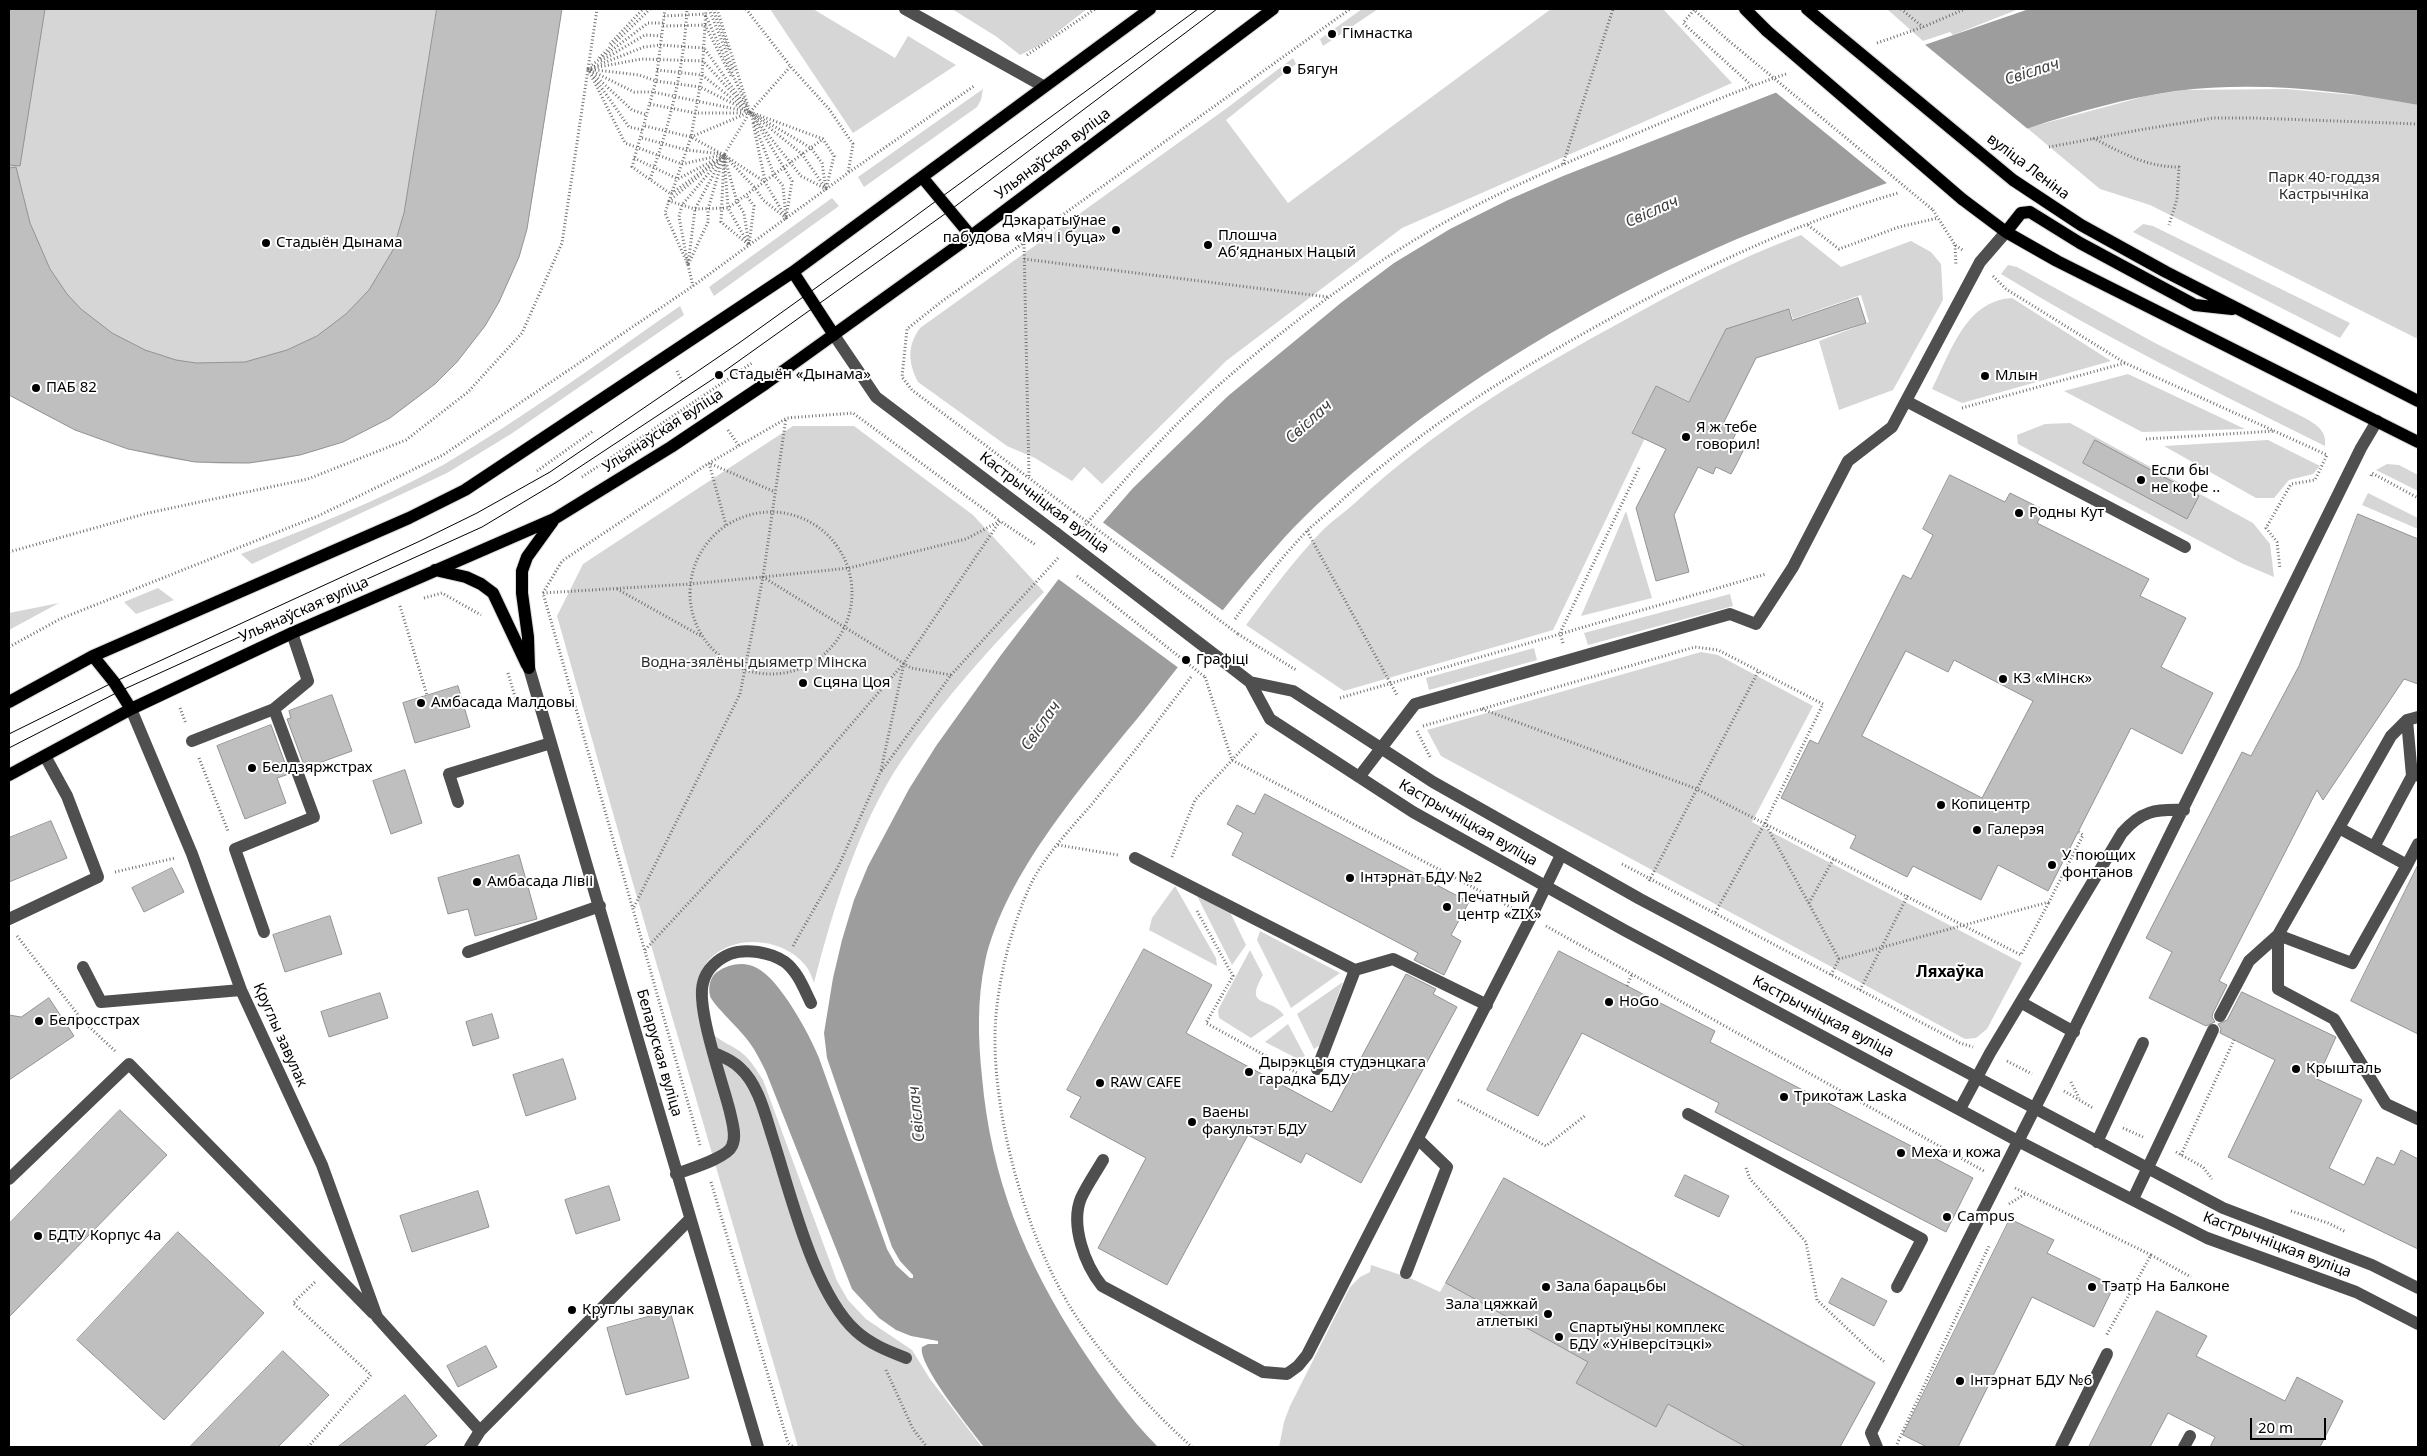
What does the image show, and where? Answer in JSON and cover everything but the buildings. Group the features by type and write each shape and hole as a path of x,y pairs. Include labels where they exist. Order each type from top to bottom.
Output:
{"main road":[{"path":"9,702 93,656 409,518 465,490 792,272 1042,86 1150,9"},
{"name":"Ульянаўская вуліца","path":"9,775 131,709 292,633 554,519 671,447 834,335 971,236 1273,9"},
{"path":"1744,9 1962,199 2006,232 2141,305 2418,442"},
{"name":"вуліца Леніна","path":"1807,9 2013,180 2081,224 2239,309 2418,401"},
{"path":"922,177 971,236"},
{"name":"вуліца Леніна","path":"2006,232 2021,214 2030,212 2080,243 2195,305 2239,309"},
{"path":"792,272 834,335"},
{"path":"529,668 528,637 522,593 522,571 534,546 554,519"},
{"path":"435,570 466,577 481,584 493,593 529,668"},
{"path":"93,656 114,682 131,709"}],"street":[{"path":"905,9 1042,86"},
{"path":"1359,777 1415,704 1730,614 1756,624 1793,567 1848,462 1892,427 1980,262 2006,232"},
{"name":"Кастрычніцкая вуліца","path":"834,335 876,397 1250,682 1270,719 1413,812 1624,930 2018,1141 2207,1238 2356,1292 2418,1324"},
{"path":"1906,401 2184,547"},
{"path":"1877,1447 1871,1433 2074,1032 2361,448 2377,421"},
{"path":"192,741 274,709 308,680 292,633"},
{"name":"Беларуская вуліца","path":"529,668 600,906 689,1220 758,1447"},
{"name":"Кастрычніцкая вуліца","path":"1250,682 1293,691 1433,782 1656,908 2222,1208 2372,1265 2418,1288"},
{"name":"Круглы завулак","path":"131,709 192,854 241,990 322,1165 377,1317 480,1431"},
{"path":"264,932 235,849 314,817 274,709"},
{"path":"2374,847 2415,775 2413,719"},
{"path":"2220,1016 2250,960 2278,934 2391,736 2413,719"},
{"path":"458,802 449,774 551,743"},
{"path":"9,918 98,876 67,796 45,756"},
{"path":"1960,1109 1976,1078 2122,833 2134,820 2151,811 2184,810"},
{"path":"2339,828 2406,865"},
{"path":"2278,934 2352,964 2418,844"},
{"path":"1103,1160 1080,1199 1078,1226 1090,1271 1102,1286 1263,1372 1275,1375 1287,1374 1298,1366 1307,1355 1531,918 1561,855"},
{"path":"1135,858 1355,970 1393,959 1486,1005"},
{"path":"468,952 600,906"},
{"path":"2278,934 2278,989 2334,1019 2386,1104 2418,1119"},
{"path":"676,1174 727,1154 733,1146 734,1135 702,995 703,982 710,969 720,958 736,952 751,951 768,954 784,962 795,972 811,1003"},
{"path":"84,967 101,1002 241,990"},
{"path":"1317,1069 1355,970"},
{"path":"2022,1003 2074,1032"},
{"path":"2133,1199 2213,1030"},
{"path":"2097,1142 2143,1043"},
{"path":"714,1053 729,1059 741,1068 756,1091 806,1241 830,1297 856,1331 874,1344 906,1358"},
{"path":"9,1179 128,1064 377,1317"},
{"path":"1688,1114 1922,1239 1897,1287"},
{"path":"1406,1273 1447,1167 1418,1139"},
{"path":"470,1447 480,1431 689,1220"},
{"path":"2061,1447 2107,1354"}],"path":[{"path":"9,552 148,514 308,479 406,440 468,392 522,333 562,243 597,9"},
{"path":"588,69 644,9"},
{"path":"588,69 650,9 653,9"},
{"path":"665,9 656,80 642,138 632,168 671,194"},
{"path":"650,179 667,132 676,96 685,47 687,9"},
{"path":"688,265 665,213 691,137 704,61 707,9"},
{"path":"707,9 774,175 784,186 786,218"},
{"path":"715,9 750,112 765,182 786,218"},
{"path":"746,9 790,67 829,109 853,144 848,173"},
{"path":"1021,60 1095,9"},
{"path":"1298,672 1238,634 1074,512 1029,476 912,390 902,377 907,329 941,302 1350,9"},
{"path":"1563,164 1613,9"},
{"path":"1901,9 1923,27"},
{"path":"1869,46 1923,27 1965,9"},
{"path":"1752,86 1683,23 1693,10 1932,210 1956,245 1980,262 2006,289 2125,363 2327,455 2315,480 2291,484 2266,528 2277,542 2281,578"},
{"path":"664,16 706,14"},
{"path":"706,14 750,112"},
{"path":"588,69 648,23 686,26 705,25"},
{"path":"705,25 750,112 792,181 786,218"},
{"path":"588,69 645,35 661,36"},
{"path":"588,69 644,47 660,45 704,48"},
{"path":"704,48 750,112"},
{"path":"588,69 641,59 658,58 704,61 750,112 792,162 801,176 826,189"},
{"path":"688,265 695,209 750,112 790,67"},
{"path":"588,69 638,74 656,80 700,87 750,112 811,148 822,163 826,189"},
{"path":"588,69 634,92 653,92 750,112 823,139 834,156 826,189"},
{"path":"588,69 632,110 647,116"},
{"path":"588,69 629,126 691,137 724,155 765,182"},
{"path":"588,69 625,143 682,164 724,155"},
{"path":"657,70 702,75 802,154 826,189"},
{"path":"1081,531 1180,422 1257,354 1329,297 1409,243 1500,194 1563,164 1788,73"},
{"path":"9,647 60,619 318,516 443,455 693,286 848,173 974,86"},
{"path":"650,104 695,113 750,112"},
{"path":"691,137 750,112"},
{"path":"2049,147 2213,118 2418,124"},
{"path":"642,138 687,150 724,155 755,188 763,200 786,218"},
{"path":"2093,138 2145,163 2179,167 2178,199 2169,225"},
{"path":"669,201 695,209 728,208 823,139"},
{"path":"678,179 724,155"},
{"path":"671,194 724,155"},
{"path":"669,201 724,155"},
{"path":"724,155 737,202 744,213 749,246"},
{"path":"693,286 679,217 682,205 724,155"},
{"path":"724,155 728,208 749,246"},
{"path":"688,265 708,222 708,209 724,155"},
{"path":"724,155 720,209 721,222 749,246"},
{"path":"634,158 678,179"},
{"path":"1235,619 1262,582 1307,531 1373,472 1427,430 1480,393 1676,283 1759,244 1808,224 1898,193"},
{"path":"746,195 754,206 749,246"},
{"path":"1808,224 1839,249 1899,227 1938,218"},
{"path":"1024,243 1029,476"},
{"path":"1024,259 1329,297"},
{"path":"580,478 752,363"},
{"path":"1934,416 2125,363"},
{"path":"677,370 682,381"},
{"path":"718,375 723,381"},
{"path":"793,1447 789,1445 705,1162 644,951 634,907 543,593 562,561 710,463 786,418 854,413 1000,521 1043,549"},
{"path":"634,907 740,694 763,577 786,418"},
{"path":"2146,439 2276,431"},
{"path":"710,463 775,492"},
{"path":"710,463 726,525"},
{"path":"1575,682 1560,633 1639,468"},
{"path":"2372,473 2418,498"},
{"path":"617,588 702,637 721,657 745,670 768,675 791,672 813,663 831,648 844,628 851,609 852,588 849,568 837,546 820,528 797,516 772,511 748,514 726,525 708,540 696,561 690,584 691,612 702,637"},
{"path":"543,593 690,584 849,568 966,539 1000,521"},
{"path":"644,951 811,771 904,663 1000,521"},
{"path":"1307,531 1407,715"},
{"path":"880,773 951,675 1062,552"},
{"path":"1050,555 1058,561"},
{"path":"1340,698 1793,567"},
{"path":"1074,574 1205,677 1232,760 1531,918 1999,1180 2151,1255 2191,1277"},
{"path":"763,577 911,668 951,675"},
{"path":"399,606 427,696"},
{"path":"1435,765 1415,729 1695,647 1718,650 1759,670 1823,704 1765,823 1715,913"},
{"path":"784,962 839,866 880,773 904,663"},
{"path":"1648,883 1759,670"},
{"path":"1191,677 1148,735 1058,845 1031,884 1015,925 1003,974 996,1015 996,1049 999,1091 1016,1177 1043,1255 1081,1324 1141,1396 1192,1447"},
{"path":"180,708 235,849"},
{"path":"1482,709 1697,789 2021,954 2083,835 2078,832"},
{"path":"1232,760 1195,800 1170,862 1233,976 1206,1023 1308,1079 1317,1069"},
{"path":"1765,823 1839,959"},
{"path":"1058,845 1135,858"},
{"path":"98,876 192,854"},
{"path":"1809,903 1834,858"},
{"path":"1616,861 1960,1043"},
{"path":"1860,990 1908,895"},
{"path":"1831,975 1839,959 2049,902"},
{"path":"14,933 83,1021 128,1064"},
{"path":"1627,986 1632,974"},
{"path":"2181,1155 2234,1040"},
{"path":"1442,1092 1546,1146 1586,1115"},
{"path":"1736,1140 1750,1179 1806,1242 1817,1300 1871,1351 1901,1374"},
{"path":"2005,1212 2009,1203 2026,1194"},
{"path":"1895,1447 1992,1240"},
{"path":"2106,1337 2151,1255"},
{"path":"308,1447 371,1375 293,1303 329,1267"},
{"path":"874,1344 913,1429 927,1447"}],"green space":[{"name":"Стадыён Дынама","path":"9,9 562,9 526,230 518,259 489,318 460,357 425,392 385,420 341,442 295,456 246,463 195,462 170,459 99,439 53,419 9,395"},
{"path":"770,9 813,9 895,58 908,36 956,65 853,133"},
{"path":"952,9 1087,9 1042,44 1020,55 997,37"},
{"path":"1362,9 1378,9 1323,46 1320,39"},
{"name":"Плошча Абʼяднаных Нацый","path":"1551,9 1663,9 1732,83 1402,228 1226,361 1102,484 1084,467 1072,481 1035,458 1007,446 918,382 912,368 910,354 913,341 920,328 1227,108 1293,58 1296,64 1226,120 1288,203"},
{"path":"1887,9 2019,9 1953,35 1950,32 1923,41"},
{"path":"983,89 981,100 977,107 864,187 858,177"},
{"name":"Парк 40-годдзя Кастрычніка","path":"2286,89 2377,97 2418,105 2418,339 2150,205 2100,189 2027,128 2146,96 2184,90"},
{"path":"832,198 839,206 714,296 709,287"},
{"path":"2143,224 2153,226 2350,323 2340,338 2133,232"},
{"path":"1801,235 1841,267 1911,241 1931,252 1941,264 1943,300 1893,390 1839,410 1819,341 1869,322 1861,295 1793,319 1790,309 1726,331 1689,401 1656,386 1632,431 1645,438 1553,630 1344,691 1246,625 1290,567 1323,530 1386,476 1448,428 1512,385 1637,313 1729,265"},
{"path":"2008,265 2017,267 2155,343 2305,418 2323,432 2325,446 2161,363 2040,298 2001,274"},
{"path":"2012,298 2111,361 1962,403 1932,389 1953,345 1971,318 1982,308 1996,301"},
{"path":"680,306 684,315 511,434 447,473 252,564 241,554 369,502 443,465 533,408"},
{"path":"2128,374 2245,429 2142,432 2064,391"},
{"path":"2070,423 2253,523 2270,544 2274,577 2241,563 2018,444 2017,435 2045,424"},
{"name":"Водна-зялёны дыяметр Мінска","path":"793,426 854,426 973,515 1044,592 987,652 934,715 887,785 860,839 849,867 814,983 806,966 794,954 779,947 746,942 730,946 716,954 705,965 696,991 698,1008 711,1031 716,1037 745,1056 763,1080 837,1281 848,1300 866,1319 912,1350 930,1379 982,1447 798,1447 632,880 557,616 583,564"},
{"path":"2268,440 2320,466 2313,474 2289,480 2274,498 2256,498 2164,446"},
{"path":"2387,464 2399,465 2418,475 2418,491 2376,470"},
{"path":"2368,493 2418,518 2418,529 2362,505"},
{"path":"1626,511 1652,598 1581,616"},
{"path":"158,588 174,600 136,614 124,602"},
{"path":"1730,594 1733,606 1588,645 1584,633"},
{"path":"59,603 9,630 9,613"},
{"path":"1534,648 1537,660 1429,690 1426,678"},
{"path":"1701,652 1718,655 1813,706 1752,822 2022,963 1987,1029 1976,1038 1965,1039 1441,756 1427,730"},
{"path":"1175,886 1216,958 1217,966 1149,930 1152,918"},
{"path":"1195,892 1230,912 1246,945 1232,965"},
{"path":"1260,931 1340,973 1291,1008 1257,940"},
{"path":"1250,950 1263,975 1256,993 1257,998 1278,1009 1284,1015 1251,1038 1219,1018 1218,1010"},
{"path":"1343,982 1320,1045 1314,1049 1297,1014"},
{"path":"1288,1024 1305,1056 1298,1059 1265,1042"},
{"name":"Спартыўны комплекс БДУ «Універсітэцкі»","path":"1505,1178 1876,1382 1840,1447 1279,1447 1284,1422 1290,1406 1350,1287 1360,1277 1370,1272 1371,1265 1410,1278 1440,1292"}],"water":[{"name":"Свіслач","path":"2029,9 2418,9 2418,105 2328,91 2267,87 2206,88 2157,94 2102,106 2018,132 1943,163 1737,239 1690,260 1597,307 1505,361 1461,390 1378,452 1318,504 1266,558 1099,765 1051,828 1010,894 995,928 982,976 979,1033 987,1114 993,1150 1002,1185 1014,1218 1043,1282 1080,1346 1126,1411 1158,1447 984,1447 936,1382 928,1368 923,1356 922,1347 928,1344 938,1344 938,1341 911,1336 896,1330 879,1318 852,1289 766,1072 749,1042 712,1000 709,989 711,979 717,972 732,965 752,966 766,974 793,1008 819,1058 887,1249 896,1265 910,1278 913,1278 913,1275 900,1261 892,1247 827,1058 824,1033 833,978 842,940 854,900 868,866 909,789 936,746 1001,655 1092,535 1133,488 1228,396 1342,302 1394,263 1450,229 1508,200 1563,176 1780,91 1846,72"}],"pier":[{"path":"1923,43 2029,130 1948,164 1888,184 1774,91 1845,70"},
{"path":"1101,521 1225,612 1180,669 1057,578"}],"tram line":[{"path":"9,734 114,682 420,541 477,513 550,472 739,343 1198,9"},
{"path":"9,748 120,691 482,527 557,482 719,375 949,211 1217,9"}],"place":[{"name":"Гімнастка","path":"1332,34"},
{"name":"Бягун","path":"1287,70"},
{"name":"Дэкаратыўнае пабудова «Мяч і буца»","path":"1116,230"},
{"name":"Стадыён Дынама","path":"266,243"},
{"name":"Плошча Абʼяднаных Нацый","path":"1208,245"},
{"name":"Стадыён «Дынама»","path":"719,375"},
{"name":"Млын","path":"1985,376"},
{"name":"ПАБ 82","path":"36,388"},
{"name":"Я ж тебе говорил!","path":"1686,437"},
{"name":"Если бы не кофе ..","path":"2141,480"},
{"name":"Родны Кут","path":"2019,513"},
{"name":"Графіці","path":"1186,660"},
{"name":"КЗ «Мінск»","path":"2003,679"},
{"name":"Сцяна Цоя","path":"803,683"},
{"name":"Амбасада Малдовы","path":"421,703"},
{"name":"Белдзяржстрах","path":"252,768"},
{"name":"Копицентр","path":"1941,805"},
{"name":"Галерэя","path":"1977,830"},
{"name":"У поющих фонтанов","path":"2052,865"},
{"name":"Інтэрнат БДУ №2","path":"1350,878"},
{"name":"Амбасада Лівіі","path":"477,882"},
{"name":"Печатный центр «ZIX»","path":"1447,907"},
{"name":"HoGo","path":"1609,1002"},
{"name":"Белросстрах","path":"39,1021"},
{"name":"Крышталь","path":"2296,1069"},
{"name":"Дырэкцыя студэнцкага гарадка БДУ","path":"1249,1072"},
{"name":"RAW CAFE","path":"1100,1083"},
{"name":"Трикотаж Laska","path":"1784,1097"},
{"name":"Ваены факультэт БДУ","path":"1192,1122"},
{"name":"Меха и кожа","path":"1901,1153"},
{"name":"Campus","path":"1947,1217"},
{"name":"БДТУ Корпус 4а","path":"38,1236"},
{"name":"Зала барацьбы","path":"1546,1287"},
{"name":"Тэатр На Балконе","path":"2092,1287"},
{"name":"Круглы завулак","path":"572,1310"},
{"name":"Зала цяжкай атлетыкі","path":"1548,1314"},
{"name":"Спартыўны комплекс БДУ «Універсітэцкі»","path":"1559,1337"},
{"name":"Інтэрнат БДУ №6","path":"1960,1381"}],"district":[{"name":"Ляхаўка","path":"1950,972"}]}
